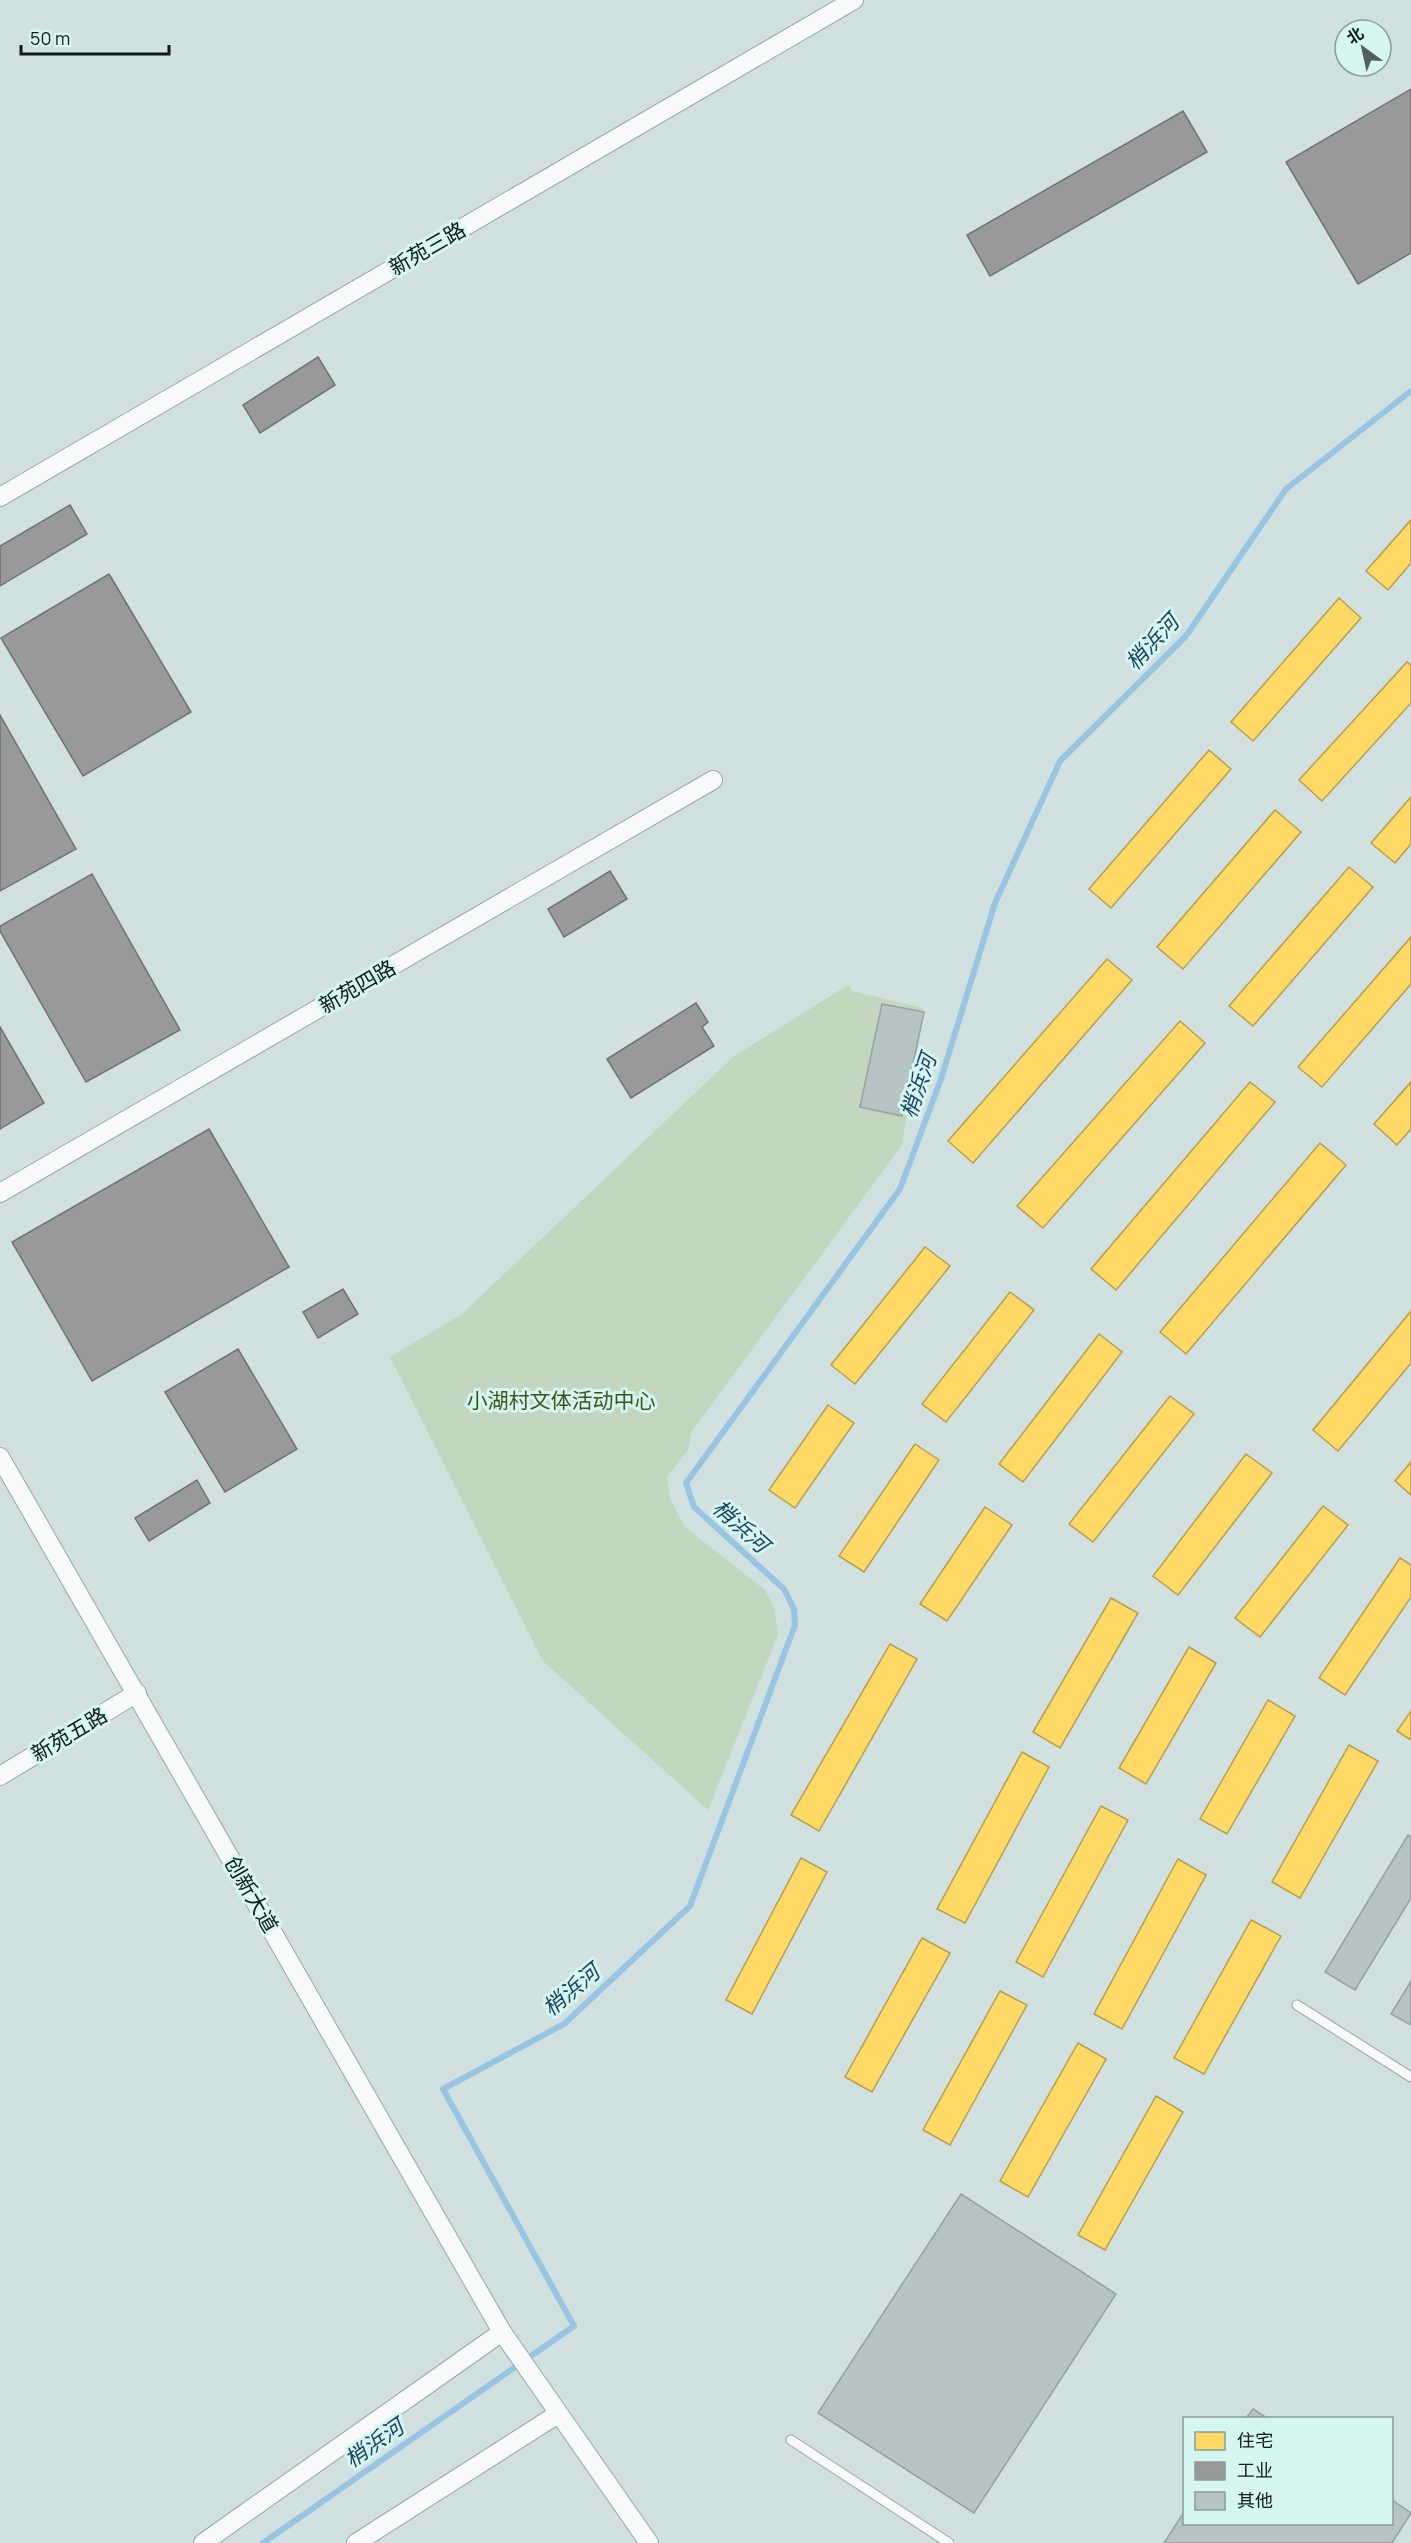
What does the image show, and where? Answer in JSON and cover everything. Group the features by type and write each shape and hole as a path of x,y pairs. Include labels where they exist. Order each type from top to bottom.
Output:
{"street":[{"name":"新苑三路","path":"0,497 854,0"},
{"name":"新苑四路","path":"0,1193 713,780"},
{"name":"创新大道","path":"0,1457 502,2332 649,2543"},
{"name":"新苑五路","path":"0,1776 137,1693"},
{"path":"203,2543 502,2332"},
{"path":"356,2543 558,2414"}],"lane":[{"path":"1297,2005 1411,2077"},
{"path":"791,2440 949,2543"}],"green space":[{"name":"小湖村文体活动中心","path":"848,985 852,991 923,1008 902,1145 692,1431 688,1450 667,1477 670,1499 685,1527 765,1590 774,1607 778,1635 708,1810 543,1661 390,1357 462,1314 733,1057"}],"building: 住宅":[{"path":"1411,520 1411,563 1388,590 1366,571"},
{"path":"1339,598 1361,618 1253,741 1231,722"},
{"path":"1407,662 1411,665 1411,703 1322,801 1299,780"},
{"path":"1209,750 1231,769 1111,908 1089,889"},
{"path":"1411,797 1411,844 1395,863 1371,843"},
{"path":"1275,810 1301,832 1183,969 1157,947"},
{"path":"1349,867 1373,887 1253,1026 1229,1006"},
{"path":"1411,937 1411,984 1322,1087 1298,1067"},
{"path":"1107,959 1132,980 973,1163 948,1141"},
{"path":"1180,1021 1205,1043 1043,1228 1017,1206"},
{"path":"1250,1082 1275,1102 1116,1290 1091,1269"},
{"path":"1411,1082 1411,1129 1397,1145 1374,1124"},
{"path":"1320,1143 1346,1165 1186,1354 1160,1332"},
{"path":"925,1247 950,1266 855,1384 831,1365"},
{"path":"1010,1292 1034,1310 946,1422 922,1404"},
{"path":"1411,1311 1411,1363 1338,1451 1313,1430"},
{"path":"1099,1334 1122,1352 1023,1482 999,1464"},
{"path":"1170,1396 1194,1414 1093,1542 1069,1524"},
{"path":"828,1405 854,1423 795,1508 769,1490"},
{"path":"915,1444 939,1460 864,1572 839,1556"},
{"path":"1246,1454 1272,1473 1178,1595 1153,1576"},
{"path":"1411,1462 1411,1495 1395,1481"},
{"path":"1323,1506 1348,1525 1260,1637 1235,1618"},
{"path":"985,1507 1012,1525 947,1621 920,1604"},
{"path":"1400,1558 1411,1565 1411,1597 1345,1695 1319,1678"},
{"path":"1111,1598 1138,1613 1060,1748 1033,1732"},
{"path":"890,1644 917,1659 819,1831 791,1815"},
{"path":"1189,1647 1216,1663 1146,1784 1119,1768"},
{"path":"1268,1700 1295,1716 1227,1834 1200,1819"},
{"path":"1411,1711 1411,1740 1397,1731"},
{"path":"1349,1745 1378,1761 1300,1898 1272,1882"},
{"path":"1022,1752 1049,1767 965,1923 937,1909"},
{"path":"1101,1806 1128,1820 1043,1977 1016,1962"},
{"path":"801,1858 827,1872 752,2014 726,2000"},
{"path":"1178,1859 1206,1875 1122,2029 1094,2014"},
{"path":"1251,1920 1281,1936 1204,2074 1174,2058"},
{"path":"922,1938 950,1953 872,2092 845,2077"},
{"path":"1000,1991 1027,2005 950,2145 923,2130"},
{"path":"1078,2043 1106,2059 1028,2197 1000,2181"},
{"path":"1156,2096 1183,2112 1105,2250 1078,2235"}],"building: 工业":[{"path":"1411,89 1411,253 1358,284 1286,162"},
{"path":"1183,111 1207,152 990,276 967,235"},
{"path":"318,357 335,385 260,433 243,405"},
{"path":"70,505 87,534 0,586 0,546"},
{"path":"109,574 191,712 83,776 1,638"},
{"path":"0,715 76,849 0,891"},
{"path":"610,871 627,899 564,937 548,909"},
{"path":"92,874 180,1030 86,1082 0,931 0,926"},
{"path":"696,1003 708,1022 702,1027 714,1046 631,1098 607,1059"},
{"path":"0,1027 44,1103 0,1129"},
{"path":"209,1129 289,1267 92,1381 12,1242"},
{"path":"343,1289 358,1314 318,1338 303,1312"},
{"path":"238,1349 297,1449 225,1492 165,1392"},
{"path":"197,1480 210,1503 149,1541 135,1518"}],"building: 其他":[{"path":"882,1004 924,1012 902,1116 860,1107"},
{"path":"1408,1835 1411,1837 1411,1898 1355,1990 1325,1972"},
{"path":"1411,1981 1411,2025 1391,2014"},
{"path":"961,2194 1116,2294 974,2513 818,2413"},
{"path":"1253,2409 1265,2417 1247,2417"},
{"path":"1393,2501 1411,2513 1392,2543 1164,2543 1183,2514 1183,2525 1393,2525"}],"waterway":[{"name":"梢浜河","path":"263,2543 574,2326 443,2089 564,2024 690,1906 795,1625 794,1609 784,1589 694,1507 686,1483 900,1189 941,1079 995,903 1060,761 1186,636 1286,489 1411,391"}]}
